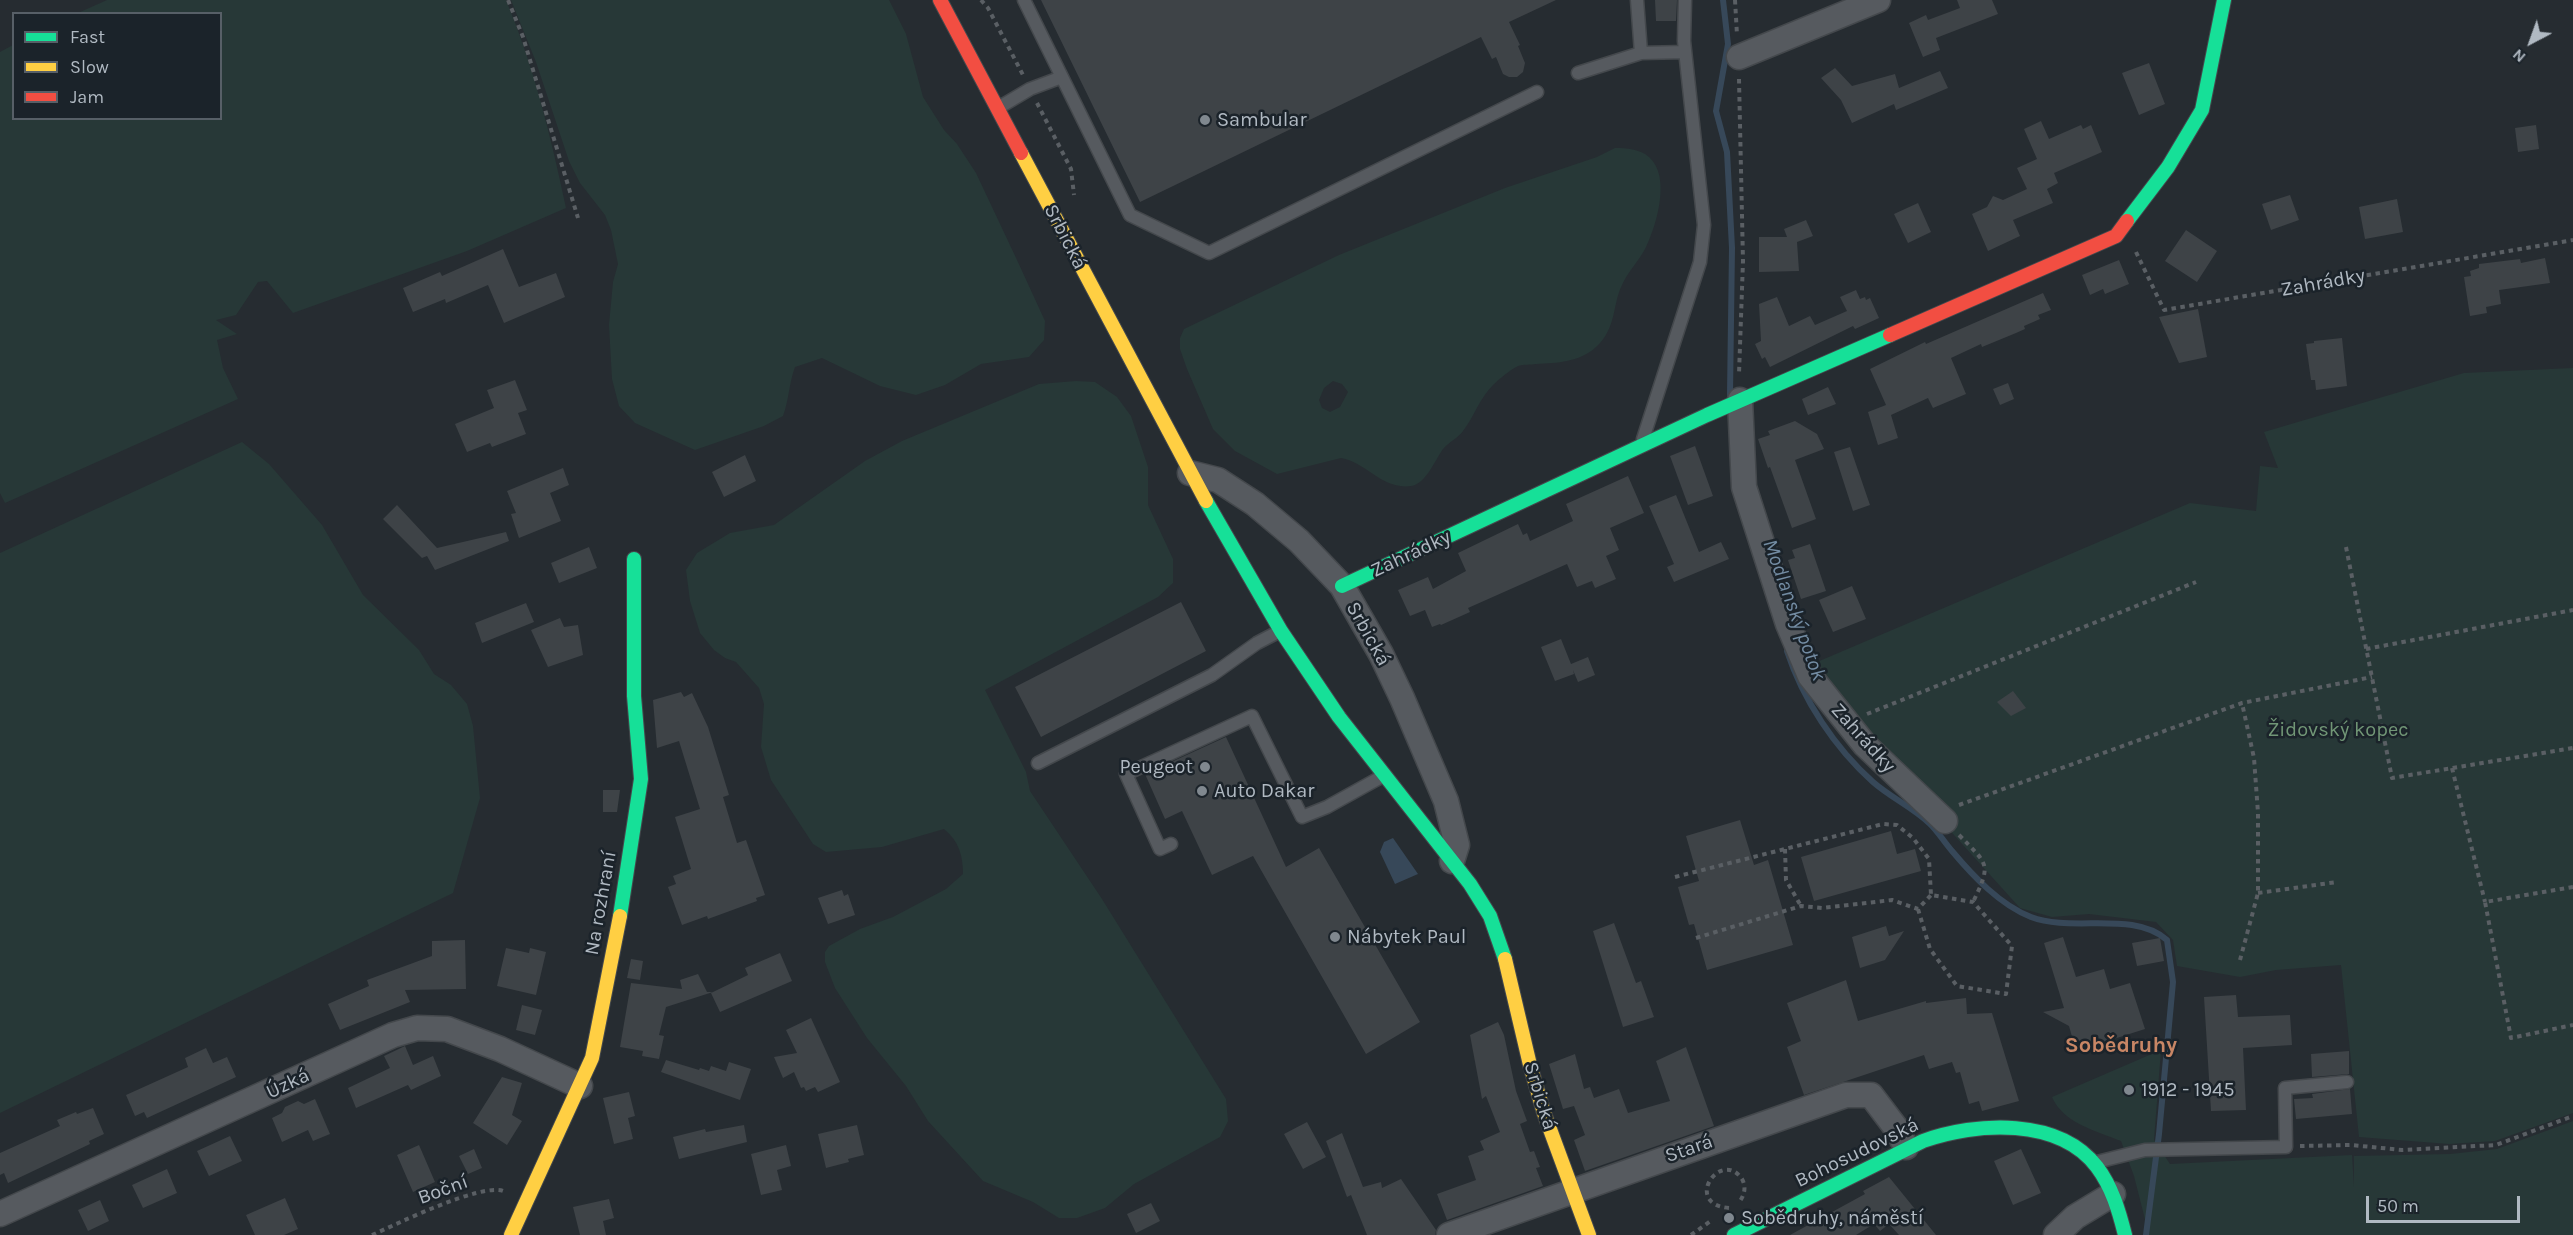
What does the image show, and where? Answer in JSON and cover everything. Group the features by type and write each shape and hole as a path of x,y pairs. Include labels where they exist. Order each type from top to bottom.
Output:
{"street":[{"name":"Srbická","path":"940,0 1190,473 1281,631 1339,717 1483,902 1498,936 1530,1065 1589,1235"},
{"path":"1738,57 1878,0"},
{"name":"Zahrádky","path":"1342,586 1740,400 2116,236 2169,167 2202,110 2224,0"},
{"name":"Zahrádky","path":"1740,400 1744,487 1788,624 1810,676 1865,746 1945,821"},
{"name":"Srbická","path":"1190,473 1218,480 1255,504 1299,541 1342,586 1381,654 1446,801 1457,845 1452,861"},
{"name":"Na rozhraní","path":"510,1235 580,1086 594,1047 620,916 641,779 634,696 634,559"},
{"name":"Úzká","path":"0,1214 393,1035 417,1028 447,1029 500,1049 580,1086"},
{"name":"Stará","path":"1449,1235 1846,1095 1871,1095 1896,1128 1906,1147"},
{"name":"Bohosudovská","path":"1734,1235 1906,1147 1948,1132 2018,1127 2055,1135 2081,1150 2096,1163 2113,1194 2125,1235"},
{"path":"2056,1235 2075,1217 2113,1194"}],"lane":[{"path":"1023,0 1130,215 1209,253 1537,92"},
{"path":"1637,0 1641,53"},
{"path":"1641,446 1700,262 1703,235 1685,52 1685,0"},
{"path":"1578,73 1641,53 1685,52"},
{"path":"998,108 1030,89 1062,77"},
{"path":"1038,764 1212,675 1257,643 1281,631"},
{"path":"1171,844 1160,849 1126,774 1252,716 1302,817 1328,807 1384,776"},
{"path":"2096,1163 2145,1150 2286,1147 2285,1088 2347,1082"}],"path":[{"path":"508,0 523,37 578,218"},
{"path":"1735,0 1743,261 1739,360 1740,400"},
{"name":"Zahrádky","path":"2116,236 2129,240 2164,310 2573,240"},
{"path":"2346,547 2392,778 2573,748"},
{"path":"1846,722 2196,582"},
{"path":"2366,650 2573,610"},
{"path":"1973,902 1986,876 1984,860 1945,821 1958,806 2242,704 2372,677"},
{"path":"2240,960 2258,893 2258,813 2254,758 2242,704"},
{"path":"2452,768 2485,902 2511,1038 2573,1025"},
{"path":"1675,877 1883,824 1897,825 1913,838 1929,859 1931,895 1918,909"},
{"path":"1785,849 1786,880 1801,906"},
{"path":"2258,893 2337,882"},
{"path":"2485,902 2573,887"},
{"path":"1918,909 1929,949 1957,986 2006,994 2012,946 1973,902 1931,895"},
{"path":"1696,938 1801,906 1822,908 1892,900 1918,909"},
{"path":"2286,1147 2351,1145 2402,1150 2496,1145 2573,1116"},
{"path":"1730,1170 1737,1174 1745,1187 1744,1196 1739,1204 1730,1208 1718,1207 1709,1200 1706,1187 1710,1177 1720,1171 1730,1170"},
{"name":"Boční","path":"372,1235 454,1200 495,1188 526,1200"},
{"path":"1691,1235 1710,1221"}],"green space":[{"path":"107,0 506,0 541,102 566,208 467,251 293,313 267,281 258,282 236,315 216,320 237,334 217,340 223,368 238,399 5,503 0,493 0,52 12,46 12,120 222,120 222,12 80,12"},
{"path":"511,0 889,0 906,34 923,97 976,173 1045,321 1044,340 1029,357 981,364 945,385 916,395 880,386 822,358 795,367 783,416 764,426 695,450 635,423 619,406 612,379 609,325 613,282 618,264 611,230 605,215 580,183 569,161 536,62"},
{"path":"1615,148 1641,152 1656,165 1661,188 1658,213 1650,237 1622,285 1608,332 1596,347 1576,359 1520,365 1505,375 1488,390 1463,431 1443,449 1421,481 1411,486 1391,484 1341,458 1277,474 1235,451 1213,429 1180,349 1180,338 1184,329 1339,255 1505,188 1597,157","holes":["1333,381 1342,384 1348,392 1340,407 1330,412 1322,408 1319,400 1324,388"]},
{"name":"Židovský kopec","path":"2573,368 2573,1113 2495,1141 2449,1144 2359,1137 2341,965 2276,970 2240,977 2177,966 2173,940 2156,922 2089,914 2052,917 2020,908 1803,668 2190,503 2256,511 2260,466 2278,468 2264,432 2464,373"},
{"path":"1095,382 1117,397 1131,416 1148,467 1148,505 1173,559 1173,583 1158,597 985,690 1026,772 1030,791 1102,899 1226,1099 1228,1121 1220,1137 1134,1184 1105,1208 1077,1218 1059,1218 1033,1202 983,1181 928,1121 906,1086 867,1038 835,988 825,962 825,952 829,946 860,929 893,917 946,889 963,874 957,844 944,829 882,847 826,852 813,844 771,780 761,747 764,704 759,688 736,662 714,650 700,633 690,601 686,570 697,553 730,533 774,525 865,461 902,441 1039,384"},
{"path":"242,442 269,464 322,525 363,595 419,650 434,674 451,685 467,704 473,726 480,798 453,893 0,1113 0,553"},
{"path":"2161,1050 2154,1140 2170,1164 2352,1155 2354,1187 2354,1156 2450,1154 2497,1149 2573,1121 2573,1235 2149,1235 2134,1176 2121,1141 2072,1120 2057,1106 2052,1097"}],"water":[{"path":"1393,838 1418,874 1395,884 1380,852 1384,842"}],"building":[{"name":"Sambular","path":"1041,0 1556,0 1509,22 1520,45 1518,46 1525,63 1523,72 1517,77 1503,74 1496,57 1492,59 1481,37 1140,202"},
{"path":"1655,0 1677,0 1676,21 1656,21"},
{"path":"1957,0 1992,0 1998,14 1936,38 1940,50 1923,57 1909,23 1926,15 1928,20 1960,8"},
{"path":"2149,63 2165,104 2139,115 2122,73"},
{"path":"1835,68 1852,86 1895,74 1899,88 1940,71 1948,88 1896,110 1894,104 1852,123 1841,100 1821,78"},
{"path":"2041,121 2049,139 2081,125 2083,129 2091,125 2102,152 2054,173 2058,183 2047,189 2053,203 2013,220 2020,236 1988,251 1972,214 1987,207 1993,196 2003,200 2027,189 2017,168 2037,159 2024,129"},
{"path":"2536,125 2539,149 2518,152 2515,128"},
{"path":"2290,195 2299,220 2271,230 2262,204"},
{"path":"2397,199 2403,232 2365,239 2359,207"},
{"path":"1918,203 1931,232 1908,243 1894,214"},
{"path":"1806,220 1813,236 1797,242 1799,271 1759,272 1759,237 1787,237 1784,229"},
{"path":"2186,230 2217,251 2197,282 2165,261"},
{"path":"503,249 519,287 556,273 565,297 504,323 488,285 446,303 445,299 413,312 403,288 440,272 442,276"},
{"path":"2545,258 2550,283 2499,290 2501,304 2486,307 2487,313 2470,316 2464,277 2471,276 2470,271 2479,268 2479,264 2520,259 2521,263"},
{"path":"2119,260 2129,284 2105,294 2103,289 2090,295 2082,275"},
{"path":"1856,290 1860,299 1870,298 1879,318 1855,329 1853,326 1770,367 1765,357 1762,359 1755,344 1761,341 1759,304 1777,297 1789,326 1810,316 1815,325 1847,311 1840,297"},
{"path":"2043,293 2051,310 2038,315 2040,319 2024,326 2025,329 2016,333 1982,347 1981,344 1951,358 1966,394 1933,408 1928,398 1891,415 1898,438 1878,445 1868,412 1886,405 1870,369 1925,342 1926,344"},
{"path":"2198,309 2207,357 2179,363 2159,317"},
{"path":"2342,338 2347,386 2316,390 2315,380 2311,380 2306,344"},
{"path":"515,380 527,410 518,413 526,434 492,447 490,443 467,452 455,424 494,408 487,390"},
{"path":"2008,383 2014,399 2000,405 1993,389"},
{"path":"1828,387 1836,404 1808,415 1802,399"},
{"path":"1795,421 1817,434 1824,449 1795,460 1816,519 1792,528 1758,439 1770,435 1768,431"},
{"path":"1695,446 1713,496 1688,505 1670,456"},
{"path":"1850,447 1870,505 1853,511 1834,452"},
{"path":"745,455 756,481 724,497 712,472"},
{"path":"563,468 569,485 550,493 561,521 519,538 511,514 516,513 507,491"},
{"path":"1628,476 1644,513 1610,528 1619,550 1606,556 1616,579 1595,588 1592,581 1577,587 1567,564 1468,608 1470,612 1441,625 1432,627 1425,610 1410,616 1398,590 1428,577 1433,589 1466,571 1458,553 1518,524 1523,535 1527,533 1530,541 1573,521 1566,504"},
{"path":"1676,495 1699,552 1721,542 1729,559 1674,582 1667,567 1674,564 1649,506"},
{"path":"397,505 437,548 506,532 509,541 435,570 427,556 422,558 383,519"},
{"path":"1810,544 1826,591 1801,599 1788,560 1795,558 1792,550"},
{"path":"589,547 597,568 559,583 551,563"},
{"path":"1852,586 1866,619 1833,632 1819,600"},
{"path":"1181,602 1206,651 1041,737 1015,687"},
{"path":"526,603 534,622 482,643 475,623"},
{"path":"560,618 564,627 578,625 583,655 548,667 531,630"},
{"path":"1561,639 1571,664 1588,657 1595,675 1578,682 1573,670 1574,674 1555,681 1541,647"},
{"path":"2013,691 2026,708 2011,716 1997,702"},
{"path":"681,692 684,697 692,693 708,727 729,795 723,797 737,843 746,840 765,895 756,898 757,901 708,919 707,916 682,925 668,887 676,884 673,876 691,869 675,817 700,809 679,741 657,748 653,700"},
{"path":"1226,737 1286,867 1319,848 1420,1022 1366,1054 1253,856 1212,875 1182,811 1165,819 1145,774"},
{"path":"603,790 620,790 617,812 603,812"},
{"path":"1740,820 1754,865 1768,860 1793,945 1707,970 1694,924 1689,925 1678,887 1699,881 1686,836"},
{"path":"1891,831 1897,854 1915,849 1921,871 1814,901 1801,857"},
{"path":"842,890 844,896 848,894 855,915 828,924 818,898"},
{"path":"1614,923 1636,983 1641,981 1654,1017 1623,1027 1593,931"},
{"path":"1886,926 1889,936 1904,931 1885,960 1860,968 1852,937"},
{"path":"2063,937 2076,977 2104,969 2110,989 2130,983 2145,1029 2076,1051 2069,1026 2043,1012 2064,1008 2044,943"},
{"path":"2160,938 2164,961 2137,966 2132,943"},
{"path":"465,940 466,989 405,990 410,1002 340,1030 328,1004 369,986 367,980 432,956 432,941"},
{"path":"506,948 529,953 530,948 546,952 536,995 497,986"},
{"path":"780,953 792,981 720,1012 711,993 748,975 745,968"},
{"path":"631,959 643,961 640,980 627,978"},
{"path":"698,974 707,992 713,992 666,1007 659,1035 664,1036 659,1059 642,1056 643,1051 620,1047 631,983 682,989 680,980"},
{"path":"1846,980 1858,1021 1926,1001 1926,1003 1966,998 1967,1014 1992,1013 2019,1101 1982,1111 1979,1101 1969,1104 1960,1072 1956,1073 1952,1062 1929,1069 1924,1055 1804,1095 1787,1047 1801,1041 1787,1003"},
{"path":"2236,995 2238,1017 2290,1015 2292,1045 2243,1048 2246,1110 2211,1111 2204,997"},
{"path":"522,1005 542,1010 535,1035 516,1030"},
{"path":"811,1018 840,1082 818,1092 815,1087 806,1091 804,1087 801,1088 794,1072 783,1078 774,1057 797,1053 786,1030"},
{"path":"1498,1022 1504,1035 1516,1091 1527,1121 1520,1124 1530,1152 1534,1151 1540,1167 1536,1168 1543,1186 1447,1220 1437,1194 1476,1180 1468,1156 1484,1150 1480,1141 1500,1132 1486,1096 1482,1099 1470,1035"},
{"path":"405,1046 413,1065 433,1056 441,1076 411,1090 408,1085 356,1108 348,1088 390,1068 384,1056"},
{"path":"1686,1047 1714,1126 1585,1171 1574,1140 1585,1135 1574,1106 1563,1109 1549,1064 1575,1054 1584,1089 1590,1087 1594,1098 1619,1089 1628,1113 1670,1101 1656,1061"},
{"path":"206,1048 213,1063 227,1057 236,1077 147,1118 144,1112 135,1116 126,1095 188,1067 185,1058"},
{"path":"2349,1051 2349,1074 2312,1077 2311,1054"},
{"path":"666,1060 699,1070 700,1068 709,1071 711,1066 726,1071 729,1062 751,1069 740,1100 661,1072"},
{"path":"502,1077 522,1083 512,1115 522,1121 507,1145 473,1123"},
{"path":"2350,1089 2352,1114 2296,1119 2294,1099 2313,1098 2312,1094"},
{"path":"629,1092 635,1116 628,1118 633,1139 614,1144 603,1098"},
{"path":"315,1099 330,1134 313,1141 308,1130 282,1142 272,1118 282,1113 285,1107 298,1101 304,1104"},
{"path":"93,1108 104,1134 89,1141 90,1144 8,1183 4,1173 0,1175 0,1153 60,1126 57,1120"},
{"path":"1307,1122 1326,1157 1303,1169 1284,1134"},
{"path":"744,1125 747,1142 679,1159 673,1137 705,1129 706,1132"},
{"path":"857,1125 864,1155 826,1168 818,1134"},
{"path":"1342,1133 1363,1187 1381,1182 1382,1188 1401,1179 1436,1230 1435,1235 1367,1235 1351,1195 1347,1197 1326,1141"},
{"path":"230,1136 242,1161 209,1176 197,1151"},
{"path":"419,1145 435,1182 413,1192 397,1155"},
{"path":"786,1145 791,1166 777,1170 782,1190 761,1195 751,1154"},
{"path":"474,1149 482,1168 468,1174 459,1156"},
{"path":"2021,1149 2041,1193 2013,1205 1994,1161"},
{"path":"167,1169 177,1193 143,1208 132,1185"},
{"path":"1889,1177 1936,1235 1899,1235 1889,1224 1880,1231 1874,1224 1856,1235 1790,1235 1865,1194 1863,1191"},
{"path":"285,1198 298,1229 284,1235 255,1235 246,1215"},
{"path":"609,1199 614,1218 603,1221 606,1235 580,1235 573,1207"},
{"path":"100,1200 109,1221 88,1231 78,1210"},
{"path":"1151,1203 1160,1221 1136,1233 1127,1214"}],"waterway":[{"name":"Modlanský potok","path":"1723,0 1728,44 1716,111 1727,152 1732,248 1730,394"},
{"name":"Modlanský potok","path":"1787,651 1811,705 1833,739 1873,782 1929,823 1969,870 1998,897 2031,917 2065,923 2137,926 2153,931 2167,940 2173,982 2159,1134 2146,1235"}],"traffic: fast":[{"path":"2127,221 2168,167 2202,110 2224,0"},
{"path":"1342,586 1707,415 1890,335"},
{"path":"1206,501 1281,631 1339,717 1470,884 1490,916 1505,959"},
{"path":"620,916 641,779 634,696 634,559"},
{"path":"1734,1235 1923,1141 1967,1130 1991,1128 2016,1128 2039,1132 2061,1139 2081,1151 2097,1167 2107,1183 2125,1235"}],"traffic: slow":[{"path":"1021,153 1206,501"},
{"path":"511,1235 592,1058 620,916"},
{"path":"1505,959 1544,1113 1589,1235"}],"traffic: jam":[{"path":"940,0 1021,153"},
{"path":"1890,335 2116,236 2127,221"}],"place":[{"name":"Sambular","path":"1205,120"},
{"name":"Peugeot","path":"1205,767"},
{"name":"Auto Dakar","path":"1202,791"},
{"name":"Nábytek Paul","path":"1335,937"},
{"name":"1912 - 1945","path":"2129,1090"},
{"name":"Sobědruhy, náměstí","path":"1729,1218"}],"district":[{"name":"Sobědruhy","path":"2121,1046"}]}
